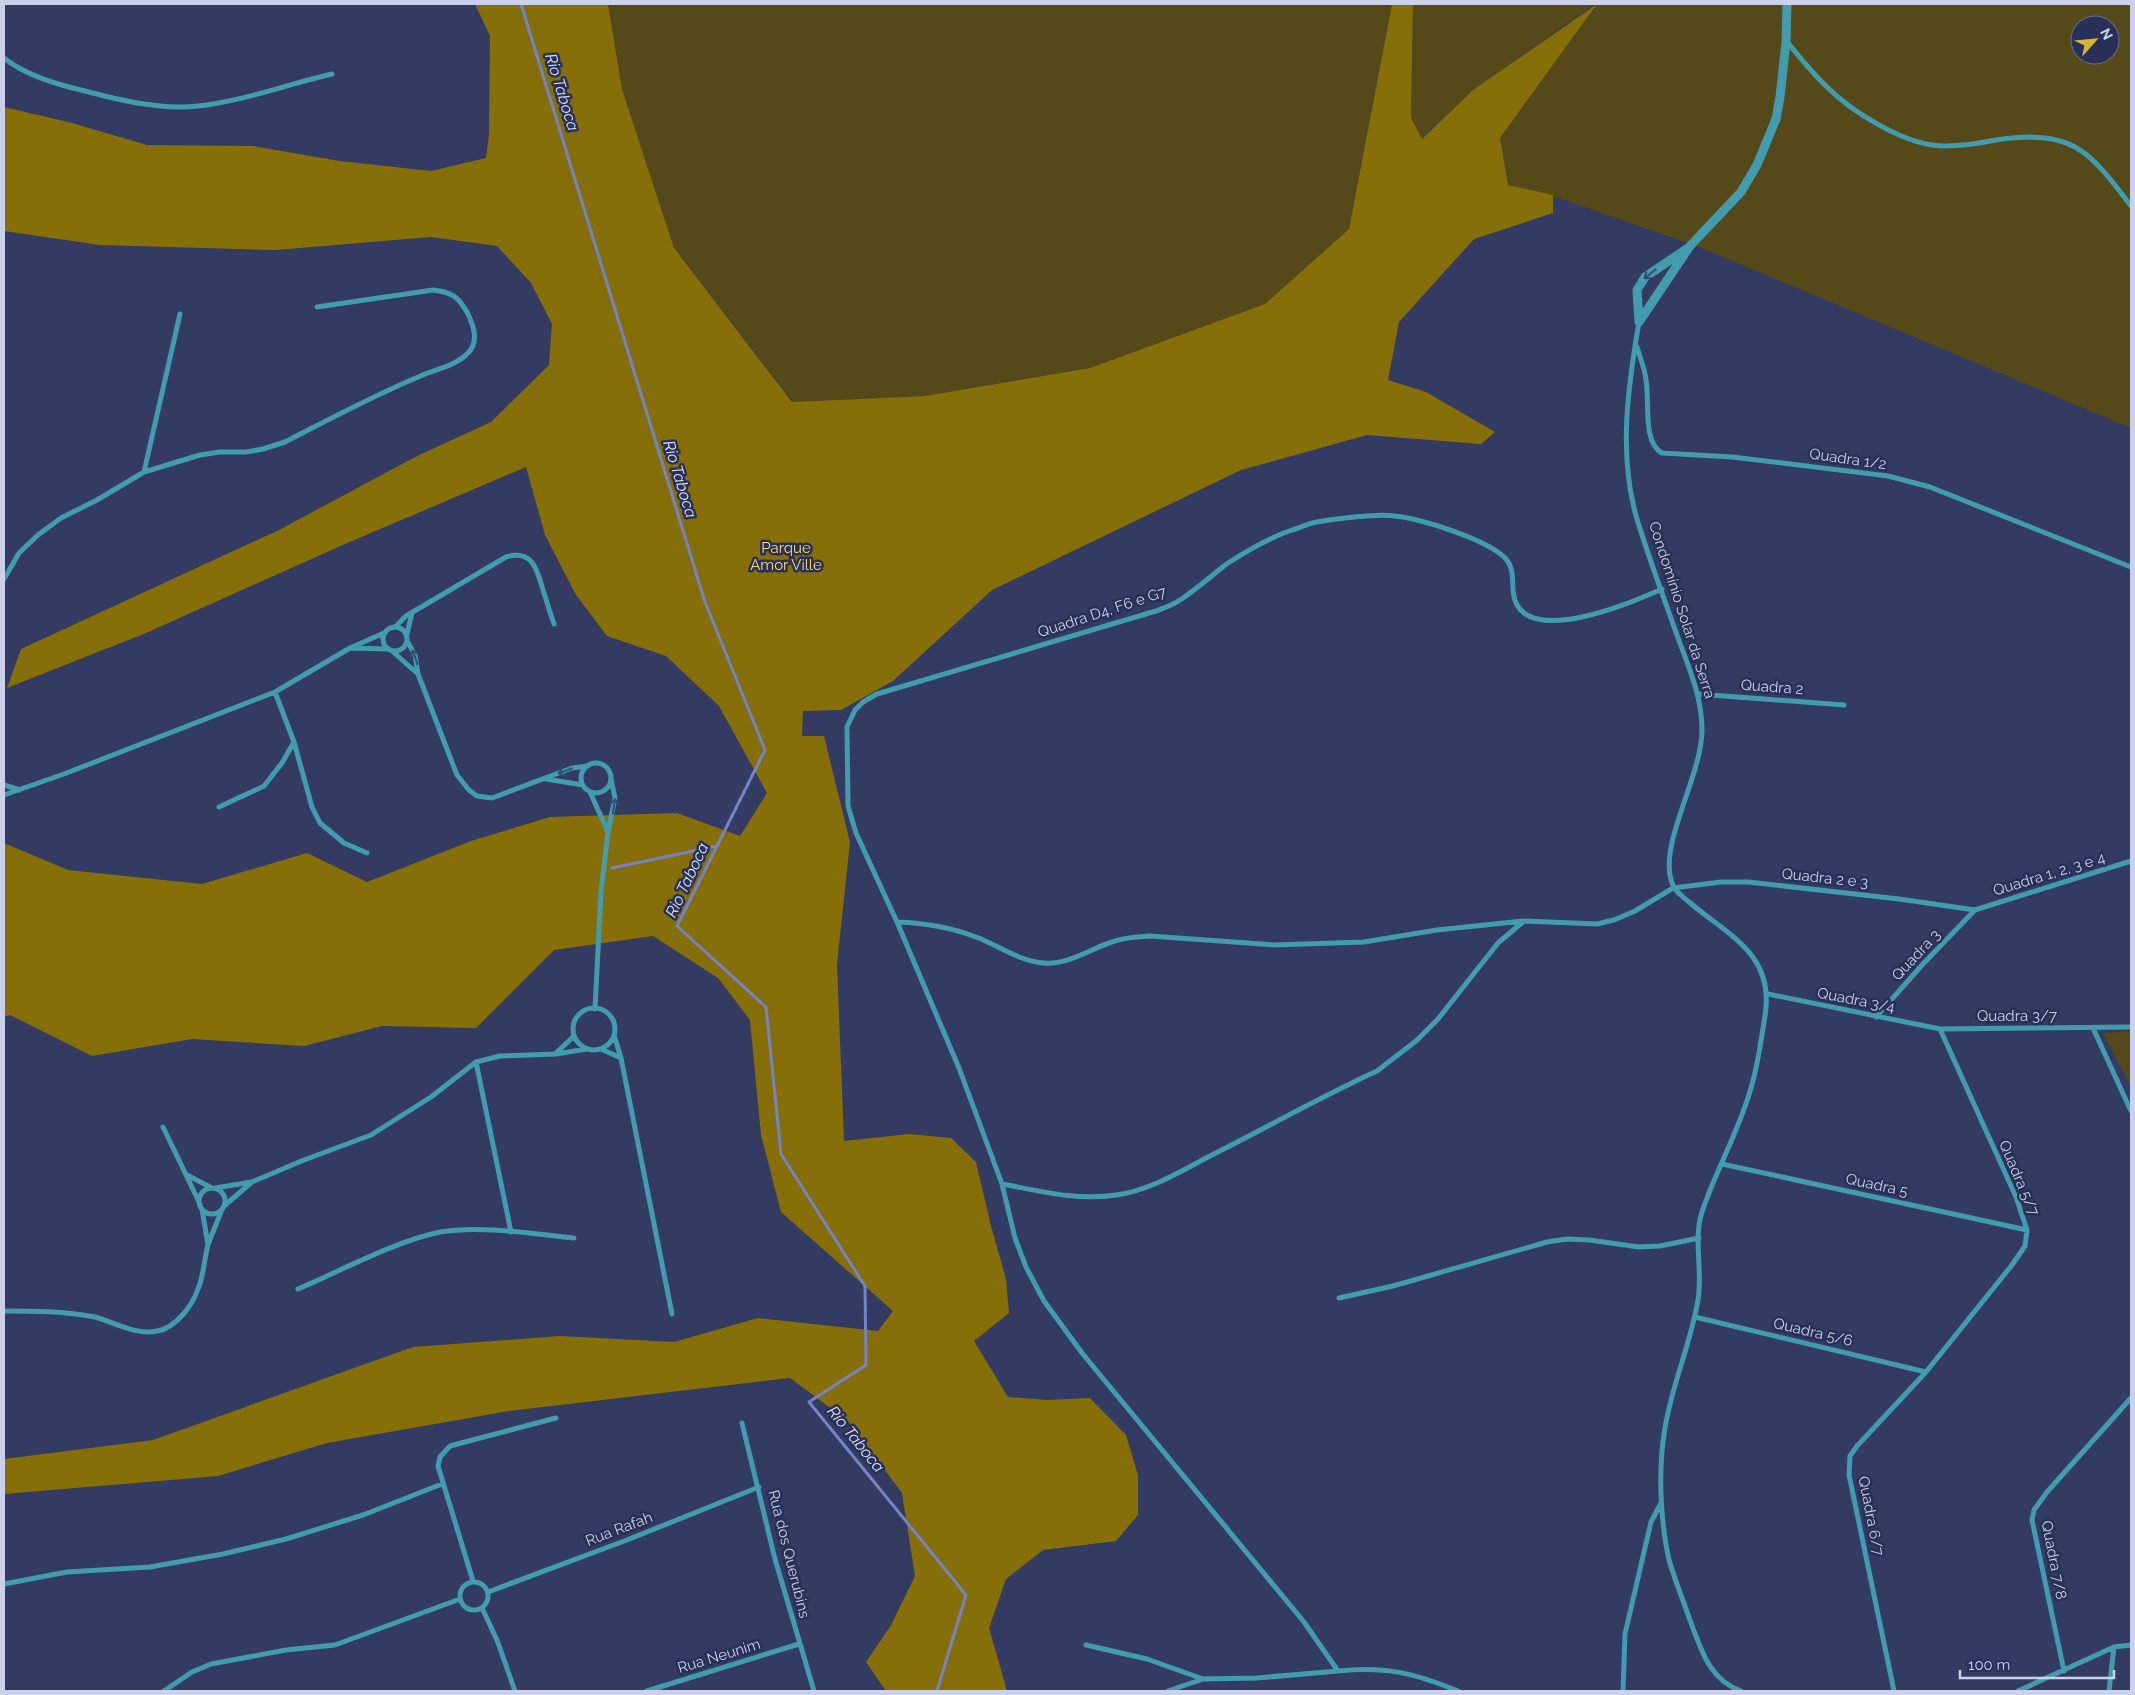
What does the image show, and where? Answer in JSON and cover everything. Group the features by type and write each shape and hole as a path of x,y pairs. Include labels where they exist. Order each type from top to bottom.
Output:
{"street":[{"path":"1690,246 1741,192 1757,165 1776,119 1786,42 1787,4"},
{"path":"1786,42 1827,88 1849,106 1907,138 1940,145 1956,145 2024,136 2048,137 2066,142 2081,150 2097,163 2131,206"},
{"path":"4,58 28,72 68,87 114,99 163,106 198,106 220,102 332,74"},
{"name":"Condomínio Solar da Serra","path":"1640,322 1690,246"},
{"name":"Condomínio Solar da Serra","path":"1673,888 1669,875 1672,842 1701,747 1702,718 1698,694 1636,517 1626,457 1636,344 1640,322 1637,290 1645,278 1690,246"},
{"path":"4,579 19,553 38,535 61,518 98,500 144,472 200,454 246,452 285,442 423,375 450,365 467,354 473,346 475,336 472,323 458,298 447,291 433,290 317,308"},
{"path":"144,472 180,314"},
{"name":"Quadra 1/2","path":"1636,344 1646,380 1650,437 1656,450 1662,453 1732,457 1888,476 1930,487 2131,566"},
{"name":"Quadra D4, F6 e G7","path":"897,922 856,833 848,806 847,727 854,710 877,694 1156,611 1179,601 1229,563 1260,544 1315,522 1394,515 1425,522 1482,543 1506,558 1513,578 1513,594 1520,611 1528,617 1539,620 1586,618 1632,603 1662,589"},
{"path":"4,795 275,692 350,648 396,626 412,613 506,557 519,554 536,566 554,624"},
{"path":"412,613 407,641 415,655 418,674 457,775 468,790 477,796 492,798 572,768 597,763 606,766 609,770 616,798 608,832 602,891 595,1009"},
{"path":"396,626 402,628 407,634"},
{"path":"384,633 382,639 390,650 418,674"},
{"path":"350,648 401,649 407,641"},
{"path":"275,692 294,742 312,806 320,823 344,843 367,853"},
{"name":"Quadra 2","path":"1698,694 1844,705"},
{"path":"219,807 264,786 294,742"},
{"path":"583,785 581,776 588,766"},
{"path":"544,779 583,785 590,791 595,800 608,832"},
{"path":"590,791 599,793 603,791 607,788 611,779"},
{"path":"4,785 20,790"},
{"name":"Quadra 1, 2, 3 e 4","path":"1975,910 2131,861"},
{"name":"Quadra 2 e 3","path":"1673,888 1721,882 1748,882 1900,898 1975,910"},
{"path":"1338,1671 1304,1622 1082,1353 1044,1301 1026,1267 1015,1238 1002,1184 959,1068 897,922 929,924 949,928 974,936 1030,960 1042,963 1059,963 1114,941 1150,936 1274,945 1364,942 1437,930 1524,921 1597,924 1635,911 1673,888 1702,913 1738,939 1754,956 1761,968 1768,994 1752,1088 1701,1215 1699,1238 1701,1279 1695,1317 1665,1426 1662,1450 1662,1503 1669,1560 1695,1632 1716,1676 1732,1688 1741,1691"},
{"name":"Quadra 3","path":"1876,1017 1975,910"},
{"path":"1002,1184 1071,1196 1116,1195 1135,1191 1165,1179 1377,1071 1416,1041 1438,1019 1498,943 1524,921"},
{"name":"Quadra 3/4","path":"1768,994 1940,1029"},
{"path":"587,1049 581,1046 574,1036 573,1030 576,1019 582,1012 595,1009 611,1017 614,1035 622,1058 672,1314"},
{"name":"Quadra 3/7","path":"1940,1029 2131,1027"},
{"path":"2093,1028 2131,1111"},
{"name":"Quadra 5/7","path":"1926,1372 2012,1265 2025,1246 2028,1230 2016,1197 1940,1029"},
{"path":"601,1049 611,1041 614,1035"},
{"path":"556,1054 574,1036"},
{"path":"208,1245 201,1206 202,1193 214,1188 252,1182 371,1135 431,1097 476,1062 500,1056 556,1054 587,1049 601,1049 622,1058"},
{"path":"476,1062 511,1232"},
{"path":"163,1127 201,1206 212,1214 223,1208 252,1182"},
{"name":"Quadra 5","path":"1722,1164 2028,1230"},
{"path":"4,1311 67,1313 96,1318 139,1331 157,1332 176,1322 189,1307 198,1290 208,1245 223,1208 225,1197 220,1190 186,1175"},
{"path":"298,1289 389,1250 440,1232 460,1230 511,1232 574,1238"},
{"path":"1339,1298 1393,1286 1547,1242 1567,1239 1589,1240 1639,1247 1660,1246 1699,1238"},
{"name":"Quadra 5/6","path":"1695,1317 1926,1372"},
{"name":"Quadra 6/7","path":"1894,1691 1849,1475 1850,1456 1857,1446 1926,1372"},
{"name":"Quadra 7/8","path":"2064,1671 2032,1520 2034,1510 2047,1492 2131,1398"},
{"path":"473,1581 442,1484 438,1466 440,1457 450,1446 556,1418"},
{"name":"Rua dos Querubins","path":"742,1423 776,1559 814,1691"},
{"path":"4,1584 67,1572 150,1567 223,1554 286,1539 363,1515 442,1484"},
{"name":"Rua Rafah","path":"488,1592 759,1487"},
{"path":"1623,1691 1625,1634 1651,1522 1662,1503"},
{"path":"473,1581 482,1584 488,1592 488,1600 482,1608 476,1610 469,1610 463,1606 460,1599 460,1591 465,1584 473,1581"},
{"path":"164,1691 185,1676 210,1664 286,1650 335,1645 460,1599"},
{"path":"482,1608 497,1640 515,1691"},
{"name":"Rua Neunim","path":"647,1691 800,1644"},
{"path":"1086,1645 1147,1659 1203,1679"},
{"path":"2018,1691 2114,1647 2131,1645"},
{"path":"2109,1691 2114,1647"},
{"path":"1168,1691 1203,1679 1257,1678 1367,1668 1391,1670 1425,1678 1458,1691"}],"shaded area":[{"path":"608,4 1392,4 1349,229 1265,304 1090,368 925,396 793,402 674,248 622,89"},
{"path":"1413,4 1595,4 1473,90 1421,139 1411,118"},
{"path":"1597,4 2131,4 2131,428 1699,247 1553,196 1508,185 1500,138"},
{"path":"2131,1031 2131,1087 2103,1033"}],"green space":[{"name":"Parque Amor Ville","path":"475,4 608,4 622,89 674,248 792,402 925,396 1090,368 1265,304 1349,229 1392,4 1413,4 1411,118 1422,139 1473,90 1597,4 1500,138 1508,185 1553,195 1553,213 1474,239 1399,322 1388,380 1426,392 1495,432 1481,444 1367,435 1241,470 992,590 893,681 841,710 803,711 802,736 824,736 850,842 837,964 844,1141 909,1134 951,1138 976,1162 1006,1279 1009,1313 974,1341 1008,1397 1047,1400 1090,1398 1126,1435 1138,1475 1138,1515 1116,1541 1043,1550 1006,1579 989,1628 1007,1691 886,1691 866,1662 891,1625 915,1576 902,1493 848,1421 790,1378 509,1411 327,1443 218,1476 4,1494 4,1459 153,1440 413,1347 560,1336 674,1342 758,1318 878,1331 893,1311 781,1212 761,1135 750,1020 718,978 653,936 554,950 476,1028 382,1026 304,1046 192,1039 92,1056 10,1015 4,1017 4,843 68,870 202,884 307,853 367,882 471,841 550,817 677,813 740,836 767,793 719,706 666,656 607,636 576,595 545,535 526,467 345,544 146,633 7,688 21,649 279,530 415,457 491,422 549,365 552,324 531,283 497,246 431,237 276,250 100,245 4,231 4,107 72,123 147,145 253,146 340,161 431,171 486,158 489,135 490,36"}],"waterway":[{"name":"Rio Taboca","path":"521,4 705,602 765,750 677,926 766,1007 781,1154 865,1286 866,1365 809,1402 966,1595 937,1691"},
{"path":"612,868 717,846"}]}
